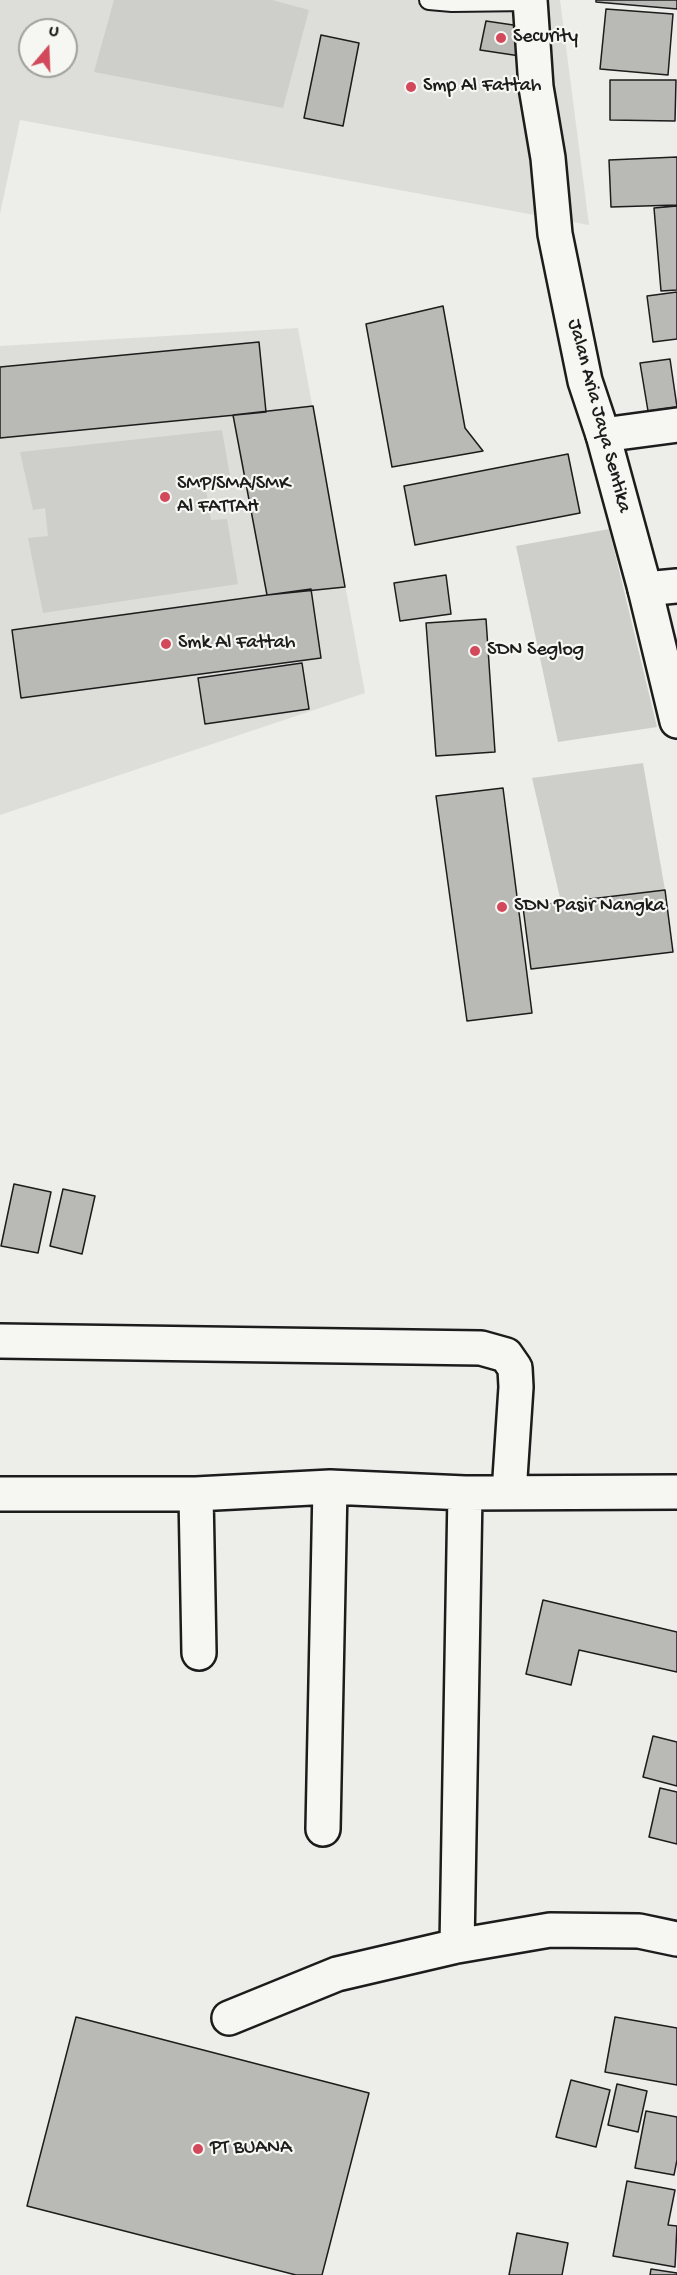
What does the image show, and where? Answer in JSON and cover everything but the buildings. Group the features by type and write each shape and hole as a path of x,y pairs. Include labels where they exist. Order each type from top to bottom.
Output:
{"street":[{"name":"Jalan Aria Jaya Sentika","path":"530,0 536,87 548,158 555,234 585,381 603,435 645,589 677,721"},
{"path":"603,435 677,425"},
{"path":"645,589 677,586"},
{"path":"0,1341 481,1348 506,1355 515,1368 516,1387 509,1493"},
{"path":"0,1494 196,1494 330,1486 465,1493 677,1492"},
{"path":"323,1829 330,1486"},
{"path":"457,1946 465,1493"},
{"path":"196,1494 199,1653"},
{"path":"229,2018 337,1974 457,1946 550,1930 639,1931 677,1939"}],"lane":[{"path":"429,0 452,2 530,0"}],"shaded area":[{"path":"0,0 560,0 589,225 20,120 0,214"},
{"path":"114,0 272,0 309,10 283,108 94,72"},
{"name":"SMP/SMA/SMK Al FATTAH","path":"298,328 365,693 0,815 0,346"},
{"path":"222,430 232,488 206,490 211,520 227,519 238,584 43,613 28,538 48,536 45,508 33,510 20,452"},
{"path":"609,529 657,727 558,742 516,546"},
{"path":"643,763 665,890 561,902 532,778"}],"place":[{"name":"Security","path":"501,38"},
{"name":"Smp Al Fattah","path":"411,87"},
{"name":"SMP/SMA/SMK Al FATTAH","path":"165,497"},
{"name":"Smk Al Fattah","path":"166,644"},
{"name":"SDN Seglog","path":"475,651"},
{"name":"SDN Pasir Nangka","path":"502,907"},
{"name":"PT BUANA","path":"198,2149"}]}
